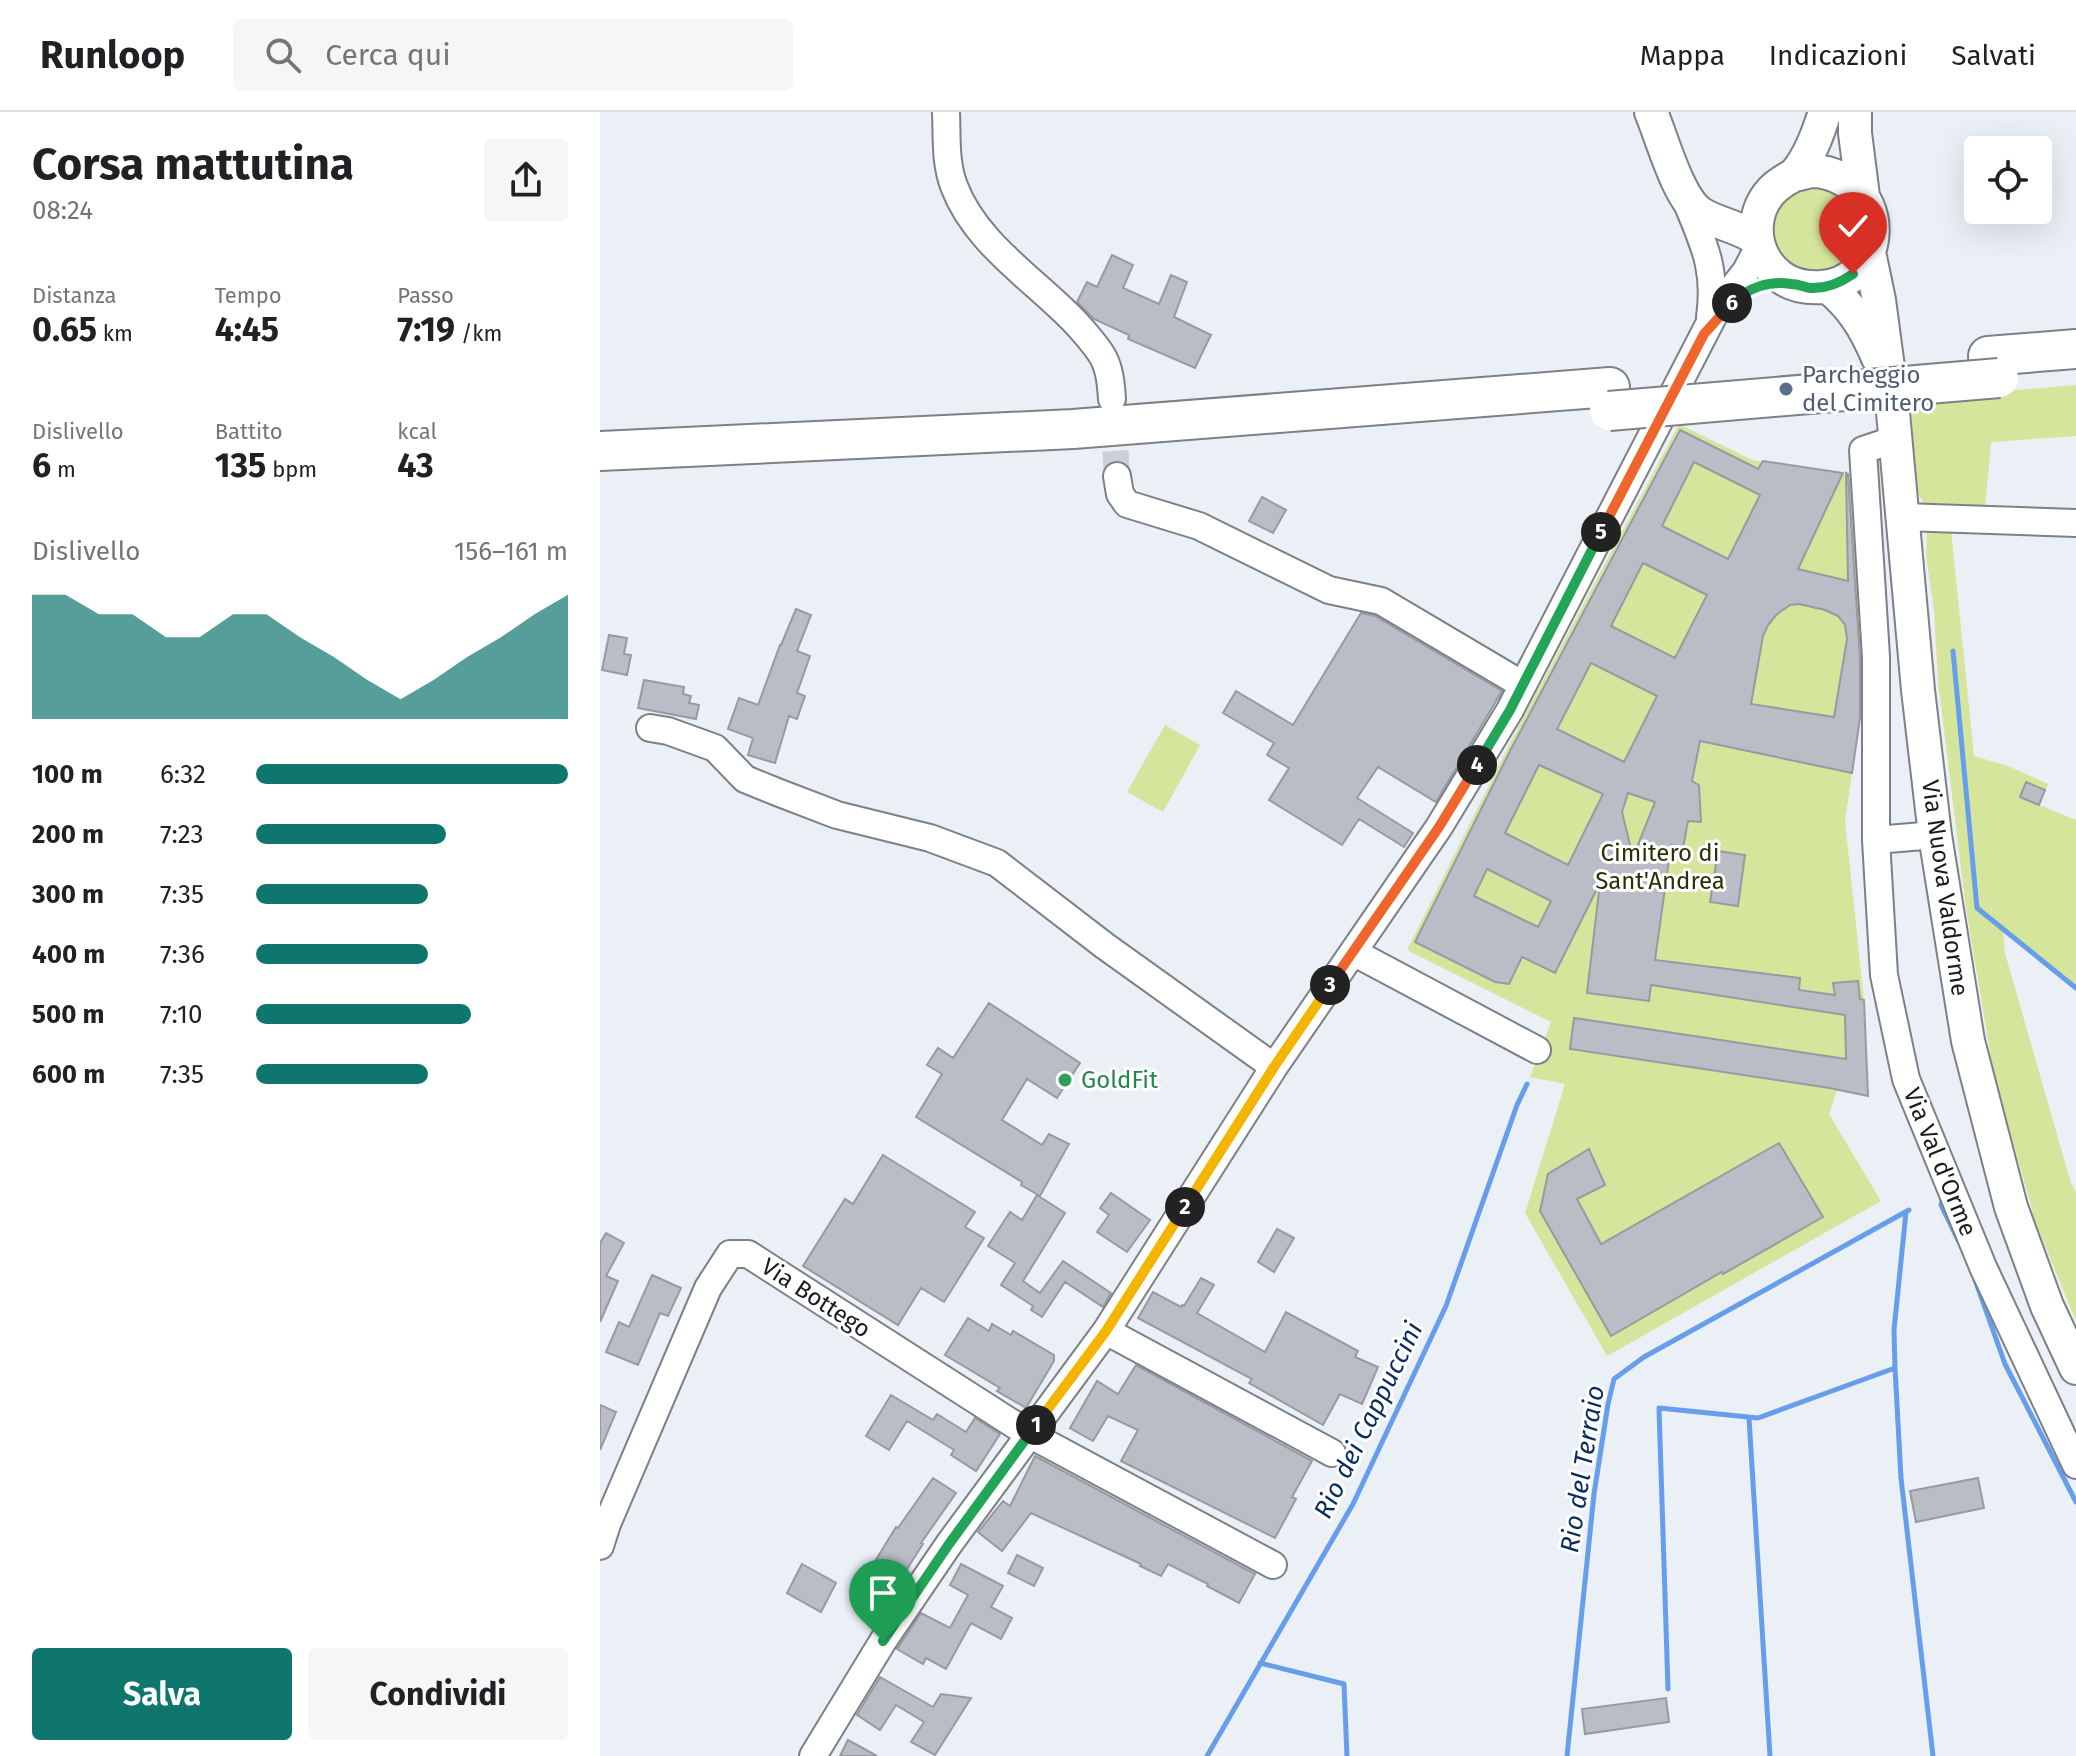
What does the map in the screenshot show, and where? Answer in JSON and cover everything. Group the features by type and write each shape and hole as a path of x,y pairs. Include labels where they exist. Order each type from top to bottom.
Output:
{"highway":[{"path":"600,475 1110,449 1609,399 1993,367 2076,349"},
{"path":"1993,367 2076,372"},
{"path":"600,451 1609,399"}],"main road":[{"path":"1651,112 1685,198 1701,213 1744,230 1758,242"},
{"path":"1794,175 1817,137 1825,112"},
{"path":"1855,112 1863,196"},
{"path":"1673,167 1703,195 1719,202 1753,201 1766,197"},
{"path":"1813,171 1832,174 1849,182 1863,196 1873,226 1869,252 1853,274 1828,287 1810,288 1793,284 1771,269 1758,242 1756,225 1759,210 1778,184 1794,175 1813,171"},
{"name":"Via Nuova Valdorme","path":"1869,252 1891,390 1918,690 1935,835 1968,1041 2007,1192 2047,1306 2076,1368"},
{"name":"Via Nuova Valdorme","path":"1828,287 1857,315 1891,390"}],"street":[{"path":"946,112 953,185 968,214 984,236 1053,299 1095,345 1108,370 1112,399"},
{"path":"1685,198 1711,269 1713,298 1707,328"},
{"path":"813,1756 883,1641 949,1544 1106,1331 1274,1067 1439,827 1523,685 1718,307 1746,271 1758,242"},
{"path":"1707,328 1739,297 1776,282 1793,284"},
{"name":"Via Val d'Orme","path":"1896,439 1863,450 1876,657 1876,840 1884,975 1906,1079 1983,1267 2076,1465"},
{"path":"1117,476 1120,494 1127,504 1199,526 1329,590 1381,601 1523,685"},
{"path":"1903,517 2076,523"},
{"path":"650,728 668,731 715,748 745,779 777,792 837,815 930,838 997,863 1105,946 1274,1067"},
{"path":"1876,840 1935,835"},
{"path":"1353,952 1537,1050"},
{"name":"Via Bottego","path":"603,1535 708,1288 730,1254 748,1254 1029,1434"},
{"path":"1106,1331 1332,1453"},
{"path":"1029,1434 1273,1565"}],"green space":[{"path":"1813,182 1842,191 1862,227 1846,265 1825,275 1786,267 1768,234 1776,203"},
{"path":"2076,385 2076,436 1991,442 1984,520 1930,513 1918,494 1911,399"},
{"name":"Cimitero di Sant'Andrea","path":"1679,424 1752,460 1860,476 1869,658 1845,821 1864,1000 1868,1096 1837,1091 1829,1114 1881,1201 1607,1356 1525,1213 1565,1084 1530,1077 1551,1022 1407,950 1511,741"},
{"path":"1937,528 1951,529 1974,756 2008,766 2048,784 2045,791 2027,783 2020,797 2076,820 2076,988 2003,929 2005,953 2076,1192 2076,1321 2034,1219 1994,1077 1966,908 1938,682 1934,610 1926,556 1927,533"},
{"path":"1165,725 1200,745 1163,812 1127,792"}],"building":[{"path":"1112,255 1133,265 1123,288 1159,304 1171,275 1187,282 1174,317 1211,335 1195,368 1128,339 1129,335 1094,319 1077,302 1087,282 1097,287"},
{"path":"1680,430 1758,469 1763,461 1843,473 1798,569 1848,581 1848,474 1860,658 1860,718 1852,773 1700,741 1692,781 1699,785 1701,822 1688,821 1683,848 1671,845 1655,960 1800,978 1799,990 1835,995 1833,983 1858,981 1860,999 1864,1000 1868,1096 1570,1049 1574,1018 1846,1059 1845,1015 1651,985 1649,1001 1587,993 1600,883 1555,973 1522,957 1509,984 1495,982 1415,942 1510,751","holes":["1694,462 1760,495 1728,559 1662,526","1643,563 1707,595 1675,658 1611,626","1799,604 1825,610 1838,616 1845,625 1847,639 1834,717 1751,704 1763,636 1777,614 1790,605","1591,663 1657,696 1624,762 1557,729","1539,765 1603,794 1568,865 1505,833","1628,793 1655,802 1633,857 1622,812","1487,869 1551,901 1538,927 1474,896"]},
{"path":"1262,497 1286,510 1273,533 1249,521"},
{"path":"796,609 811,615 797,651 810,656 797,693 805,696 797,719 789,716 775,763 748,755 753,738 728,729 739,698 758,705"},
{"path":"1361,613 1375,616 1502,691 1436,802 1378,767 1357,798 1413,833 1404,847 1359,819 1342,845 1269,800 1289,768 1267,755 1274,743 1223,713 1236,691 1293,725"},
{"path":"609,635 627,638 624,654 631,655 627,675 602,670"},
{"path":"644,680 684,687 683,694 691,696 689,703 699,705 696,719 638,708"},
{"path":"2026,782 2045,790 2039,805 2020,797"},
{"path":"1718,851 1745,855 1738,906 1710,902"},
{"path":"989,1003 1080,1063 1057,1098 1027,1079 1002,1120 1042,1145 1049,1134 1069,1144 1040,1196 916,1117 942,1074 927,1065 938,1048 953,1058"},
{"path":"1779,1143 1823,1217 1611,1336 1540,1211 1548,1174 1589,1149 1605,1185 1577,1199 1601,1244"},
{"path":"883,1155 975,1212 965,1227 984,1238 944,1302 921,1288 898,1325 803,1266 845,1199 853,1204"},
{"path":"1111,1193 1150,1220 1127,1252 1097,1232 1109,1215 1100,1208"},
{"path":"1037,1195 1065,1213 1023,1281 1040,1293 1063,1261 1111,1293 1103,1307 1065,1282 1042,1317 1031,1310 1033,1306 1001,1285 1015,1263 988,1246 1010,1212 1022,1220"},
{"path":"1277,1229 1294,1238 1274,1272 1258,1262"},
{"path":"606,1233 624,1243 606,1276 618,1281 600,1322 600,1243"},
{"path":"652,1275 681,1288 668,1316 660,1313 638,1365 606,1352 619,1322 629,1327"},
{"path":"1201,1278 1214,1285 1197,1313 1265,1352 1286,1312 1358,1351 1355,1357 1378,1367 1362,1404 1340,1394 1323,1425 1249,1383 1252,1379 1138,1318 1153,1292 1184,1306"},
{"path":"968,1318 989,1331 992,1324 1011,1335 1013,1331 1054,1355 1054,1361 1026,1408 997,1391 1000,1388 945,1355"},
{"path":"1136,1365 1312,1461 1292,1497 1296,1499 1275,1538 1121,1461 1138,1430 1108,1416 1093,1441 1070,1428 1097,1381 1118,1394"},
{"path":"891,1395 933,1420 937,1414 966,1432 975,1418 1000,1434 976,1471 951,1455 954,1450 907,1421 889,1450 866,1436"},
{"path":"600,1405 616,1412 600,1450"},
{"path":"1035,1456 1255,1574 1239,1603 1168,1564 1161,1576 1031,1513 1002,1551 978,1532 1003,1501 1010,1506"},
{"path":"933,1478 956,1493 921,1543 896,1586 900,1588 881,1616 852,1599 896,1527"},
{"path":"1978,1478 1984,1508 1916,1522 1910,1491"},
{"path":"1017,1555 1043,1568 1034,1586 1008,1573"},
{"path":"802,1564 836,1583 821,1612 787,1593"},
{"path":"961,1564 1003,1586 991,1607 1012,1618 1001,1639 971,1623 946,1669 926,1658 923,1664 897,1649 921,1613 950,1628 968,1595 950,1585"},
{"path":"880,1677 933,1707 941,1694 971,1698 935,1755 911,1742 924,1722 896,1705 880,1730 857,1715"},
{"path":"1666,1698 1669,1722 1585,1734 1582,1709"},
{"path":"848,1740 877,1756 840,1756"}],"waterway":[{"path":"1953,651 1977,908 2076,988"},
{"name":"Rio dei Cappuccini","path":"1207,1756 1353,1504 1446,1306 1527,1084"},
{"path":"1943,1197 1941,1205 1959,1242"},
{"name":"Rio del Terraio","path":"1567,1756 1594,1494 1614,1379 1644,1357 1909,1210"},
{"path":"1906,1212 1894,1330 1895,1368 1901,1478 1933,1756"},
{"path":"1974,1277 2005,1364 2076,1502"},
{"path":"1668,1689 1659,1408 1758,1418 1895,1368"},
{"path":"1749,1418 1770,1756"},
{"path":"1260,1663 1344,1684 1347,1756"}],"tunnel":[{"path":"1113,412 1117,476"}],"place":[{"name":"Parcheggio del Cimitero","path":"1786,389"},
{"name":"GoldFit","path":"1065,1080"}],"route":[{"path":"883,1641 949,1544 1106,1331 1274,1067 1439,827 1510,710 1704,334 1739,297 1764,285 1776,282 1810,288 1828,287 1853,274"}]}
